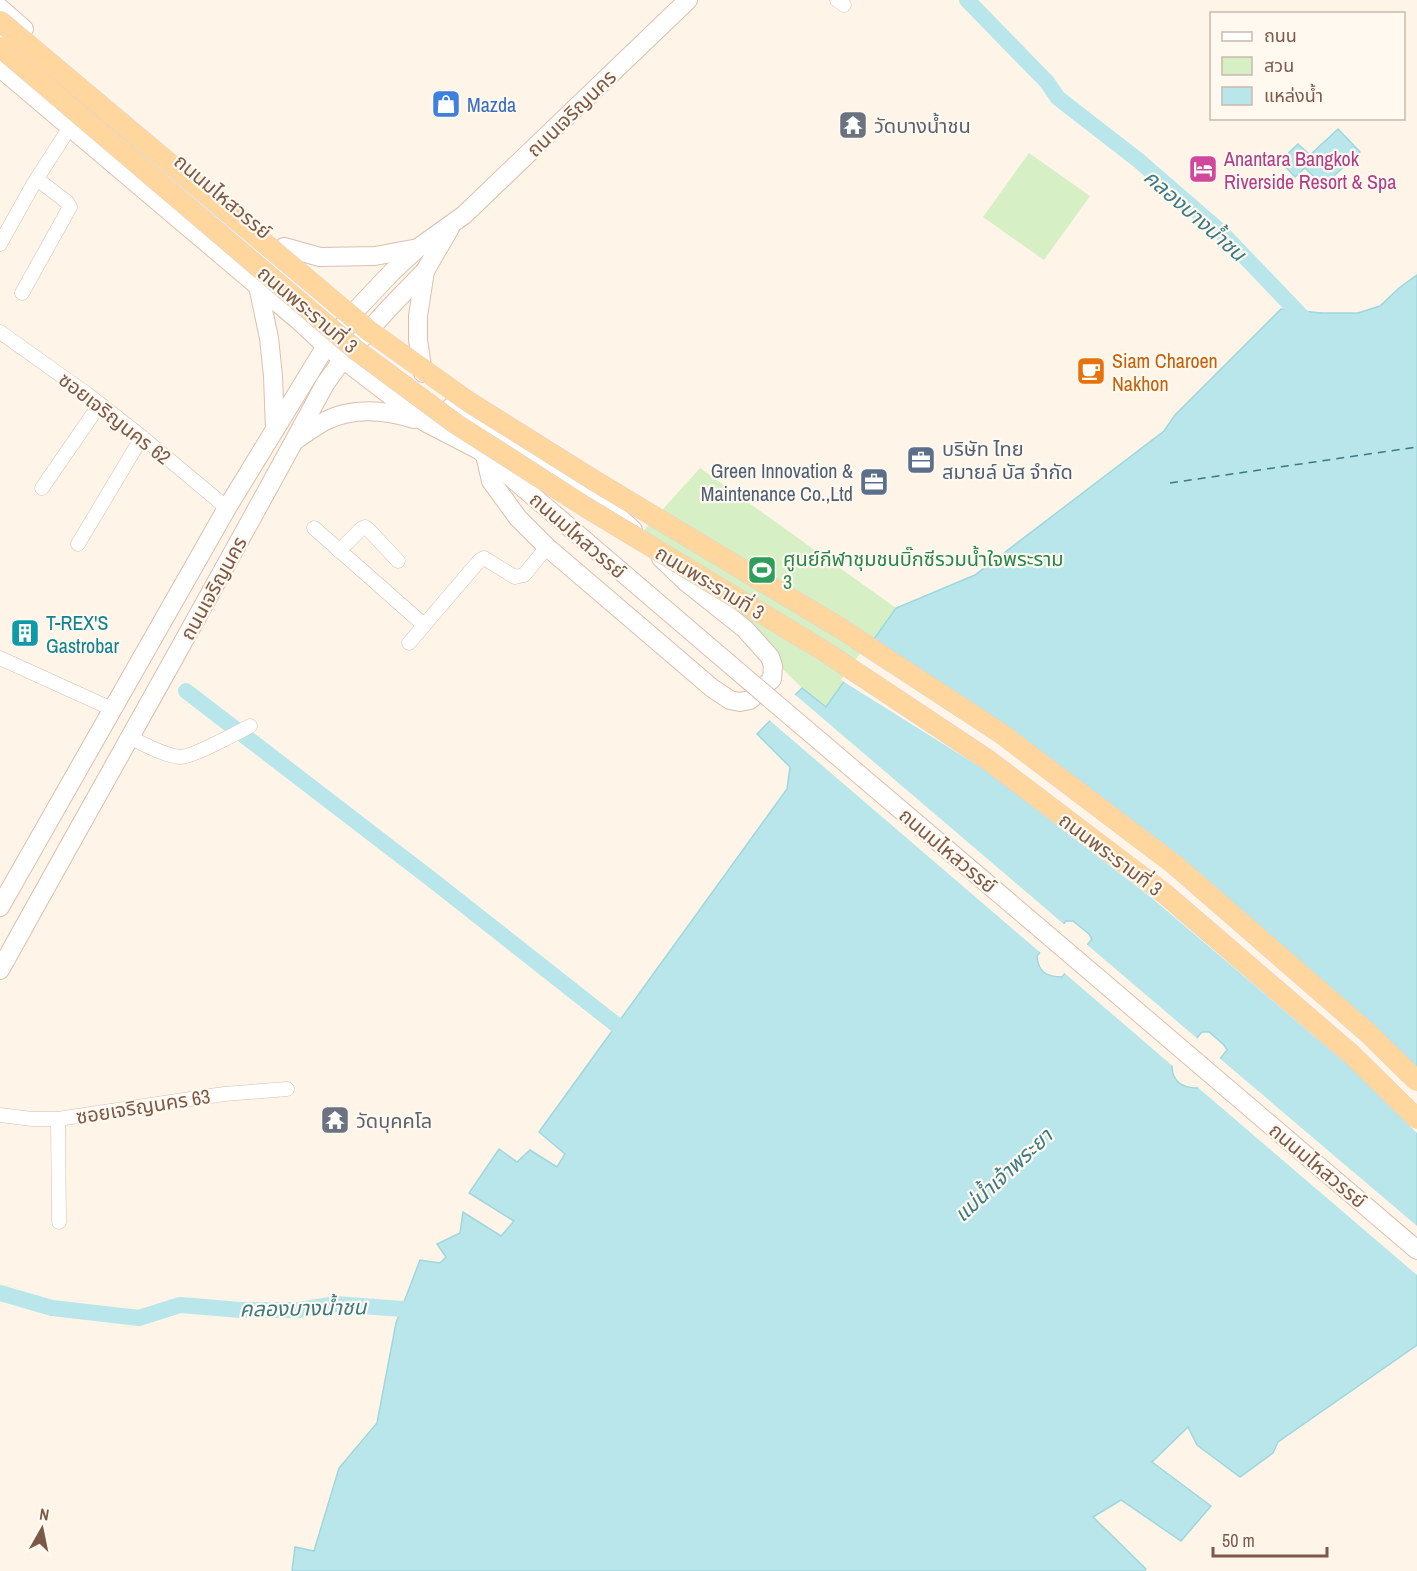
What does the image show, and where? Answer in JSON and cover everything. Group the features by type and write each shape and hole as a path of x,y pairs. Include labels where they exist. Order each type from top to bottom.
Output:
{"main road":[{"name":"ถนนเจริญนคร","path":"0,907 227,508 326,346 357,309 418,248 464,215 688,0"},
{"name":"ถนนมไหสวรรย์","path":"0,8 357,309 423,373 451,407 482,453"},
{"name":"ถนนพระรามที่ 3","path":"0,21 368,330 470,402 595,481 840,628 1002,734 1175,865 1367,1032 1417,1081"},
{"name":"ถนนพระรามที่ 3","path":"0,47 356,350 456,424 584,506 824,651 988,760 1165,894 1351,1054 1417,1119"},
{"name":"ถนนมไหสวรรย์","path":"0,68 326,346 425,422 482,453 1417,1250"},
{"name":"ถนนเจริญนคร","path":"0,970 82,821 131,738 325,384 343,359 373,325 425,271 452,224"},
{"path":"284,247 320,258 375,256 418,248"},
{"path":"423,373 417,340 425,271"},
{"path":"258,286 269,338 275,429"},
{"path":"451,407 548,464 608,507 686,582 745,629 771,657 774,666 772,679 750,700 740,702 730,700 712,688 547,547 518,518 491,481 482,453"},
{"path":"295,441 327,420 349,412 395,413 425,422"}],"street":[{"path":"2,236 70,127"},
{"path":"22,293 70,207 67,202 37,179"},
{"name":"ซอยเจริญนคร 62","path":"0,332 100,404 227,508"},
{"path":"42,488 100,404"},
{"path":"78,544 142,437"},
{"path":"339,551 365,527 398,561"},
{"path":"314,528 424,625"},
{"path":"409,643 479,561 484,558 515,577 519,577 524,575 547,547"},
{"path":"0,658 112,709"},
{"path":"131,738 164,753 183,757 250,726"},
{"name":"ซอยเจริญนคร 63","path":"0,1115 58,1119 224,1094 287,1089"},
{"path":"58,1119 59,1222"}],"green space":[{"path":"1029,153 1090,196 1044,260 983,217"},
{"name":"ศูนย์กีฬาชุมชนบิ๊กซีรวมน้ำใจพระราม 3","path":"700,468 896,608 826,707 802,688 643,531"}],"water":[{"path":"1338,129 1360,152 1323,186 1305,168 1295,177 1280,161 1298,144 1310,155"},
{"name":"แม่น้ำเจ้าพระยา","path":"1417,275 1417,1345 1278,1442 1273,1453 1240,1477 1197,1445 1188,1427 1152,1462 1211,1506 1181,1541 1121,1500 1093,1517 1146,1569 1144,1571 292,1571 295,1547 314,1551 339,1468 377,1423 396,1323 420,1260 440,1263 446,1257 437,1244 460,1233 463,1212 501,1236 514,1221 469,1193 499,1149 517,1162 530,1150 557,1167 565,1154 539,1132 787,789 790,767 757,734 802,688 826,707 896,608 975,575 1164,431 1175,415 1281,309 1322,313 1358,313 1380,306","holes":["1066,921 1073,921 1092,939 1062,977 1052,976 1041,970 1037,956","1202,1032 1209,1032 1227,1050 1197,1088 1187,1087 1177,1081 1172,1067"]}],"pier":[{"path":"871,638 1018,734 1180,859 1417,1069 1417,1133 1348,1065 1153,899 988,772 841,680"},
{"path":"793,693 1066,926 1042,954 768,719"},
{"path":"1085,943 1199,1040 1175,1068 1062,971"},
{"path":"1218,1057 1417,1226 1417,1275 1195,1085"}],"waterway":[{"name":"คลองบางน้ำชน","path":"967,0 1047,82 1058,98 1138,160 1220,231 1312,327"},
{"path":"186,691 633,1038"},
{"name":"คลองบางน้ำชน","path":"0,1293 52,1308 139,1318 180,1305 241,1310 299,1310 336,1304 402,1309 420,1318"}],"ferry route":[{"path":"1170,483 1417,447"}],"place":[{"name":"Mazda","path":"446,104"},
{"name":"วัดบางน้ำชน","path":"853,125"},
{"name":"Anantara Bangkok Riverside Resort & Spa","path":"1203,169"},
{"name":"Siam Charoen Nakhon","path":"1091,371"},
{"name":"บริษัท ไทย สมายล์ บัส จำกัด","path":"921,460"},
{"name":"Green Innovation & Maintenance Co.,Ltd","path":"874,482"},
{"name":"ศูนย์กีฬาชุมชนบิ๊กซีรวมน้ำใจพระราม 3","path":"762,570"},
{"name":"T-REX'S Gastrobar","path":"25,633"},
{"name":"วัดบุคคโล","path":"335,1120"}]}
